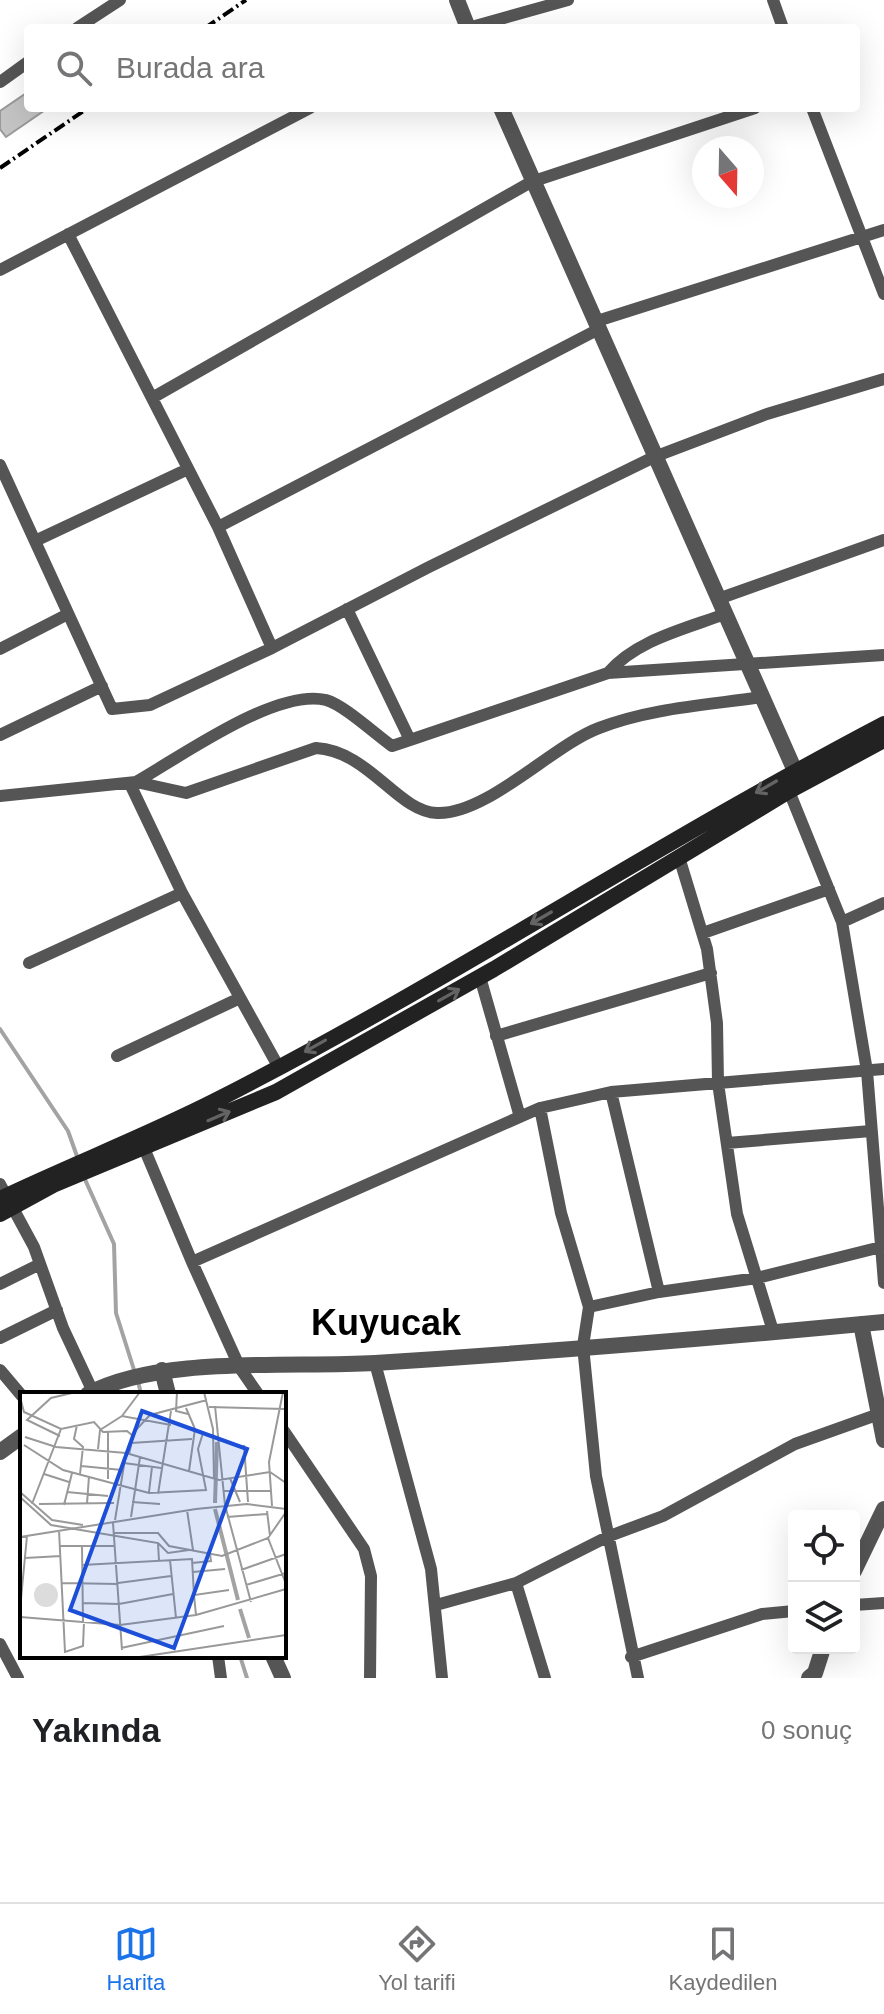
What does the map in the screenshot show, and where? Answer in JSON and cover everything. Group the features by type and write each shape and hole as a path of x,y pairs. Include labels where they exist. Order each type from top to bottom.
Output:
{"main road":[{"path":"141,1143 800,776 884,724"},
{"path":"4,1200 141,1143 276,1092 480,977 789,791 800,776 884,740"},
{"path":"469,959 480,977"}],"street":[{"path":"83,24 120,0"},
{"path":"457,0 466,24"},
{"path":"482,24 568,0"},
{"path":"773,0 782,24"},
{"path":"0,82 24,65"},
{"path":"0,270 302,112"},
{"path":"503,112 595,326 800,776"},
{"path":"152,398 531,182 743,112"},
{"path":"814,112 884,294"},
{"path":"218,527 595,326 884,230"},
{"path":"68,234 218,527 272,648"},
{"path":"0,465 112,709 150,705 272,648 654,457 767,414 884,379"},
{"path":"35,541 188,469"},
{"path":"608,673 620,659 721,606 884,540"},
{"path":"347,609 410,740"},
{"path":"0,649 68,614"},
{"path":"133,783 272,705 304,697 330,701 392,746 608,673 746,661 836,660 884,655"},
{"path":"0,735 102,686"},
{"path":"0,796 133,783 186,793 316,748 335,749 364,764 414,804 437,813 475,804 597,728 649,714 762,697"},
{"path":"133,783 182,893 278,1066"},
{"path":"789,791 842,922 867,1071 871,1131 880,1182 884,1283"},
{"path":"679,857 703,933 711,973 717,1023 718,1083 737,1214 773,1331"},
{"path":"703,933 829,889"},
{"path":"29,963 182,893"},
{"path":"842,922 884,903"},
{"path":"496,1036 711,973"},
{"path":"480,977 520,1117"},
{"path":"117,1056 240,998"},
{"path":"192,1262 540,1108 611,1092 884,1069"},
{"path":"611,1092 659,1292"},
{"path":"540,1108 561,1213 589,1307 583,1346 596,1476 631,1657 638,1678"},
{"path":"727,1143 871,1131"},
{"path":"141,1143 240,1368 257,1392"},
{"path":"4,1200 40,1264 92,1392"},
{"path":"589,1307 659,1292 757,1278 881,1247"},
{"path":"0,1284 40,1264"},
{"path":"0,1338 57,1310"},
{"path":"94,1392 124,1377 154,1372 375,1363 884,1322"},
{"path":"861,1324 884,1440"},
{"path":"375,1363 431,1569 442,1678"},
{"path":"0,1370 20,1394"},
{"path":"154,1372 167,1392"},
{"path":"436,1605 516,1583 607,1537 663,1516 795,1444 879,1414"},
{"path":"286,1434 364,1549 371,1576 370,1678"},
{"path":"0,1452 20,1437"},
{"path":"860,1559 884,1509"},
{"path":"516,1583 545,1678"},
{"path":"860,1605 884,1603"},
{"path":"631,1657 762,1614 788,1612"},
{"path":"0,1644 18,1678"},
{"path":"811,1677 821,1654"},
{"path":"274,1658 283,1678"}],"building":[{"path":"24,95 24,112 42,112 6,137 0,129 0,111"}],"waterway":[{"path":"0,1029 68,1131 78,1159"},
{"path":"83,1175 114,1244 116,1313 135,1373"},
{"path":"138,1381 141,1392"},
{"path":"241,1658 247,1678"}],"railway":[{"path":"211,24 246,0"},
{"path":"0,168 82,112"}],"district":[{"name":"Kuyucak","path":"386,1322"}]}
